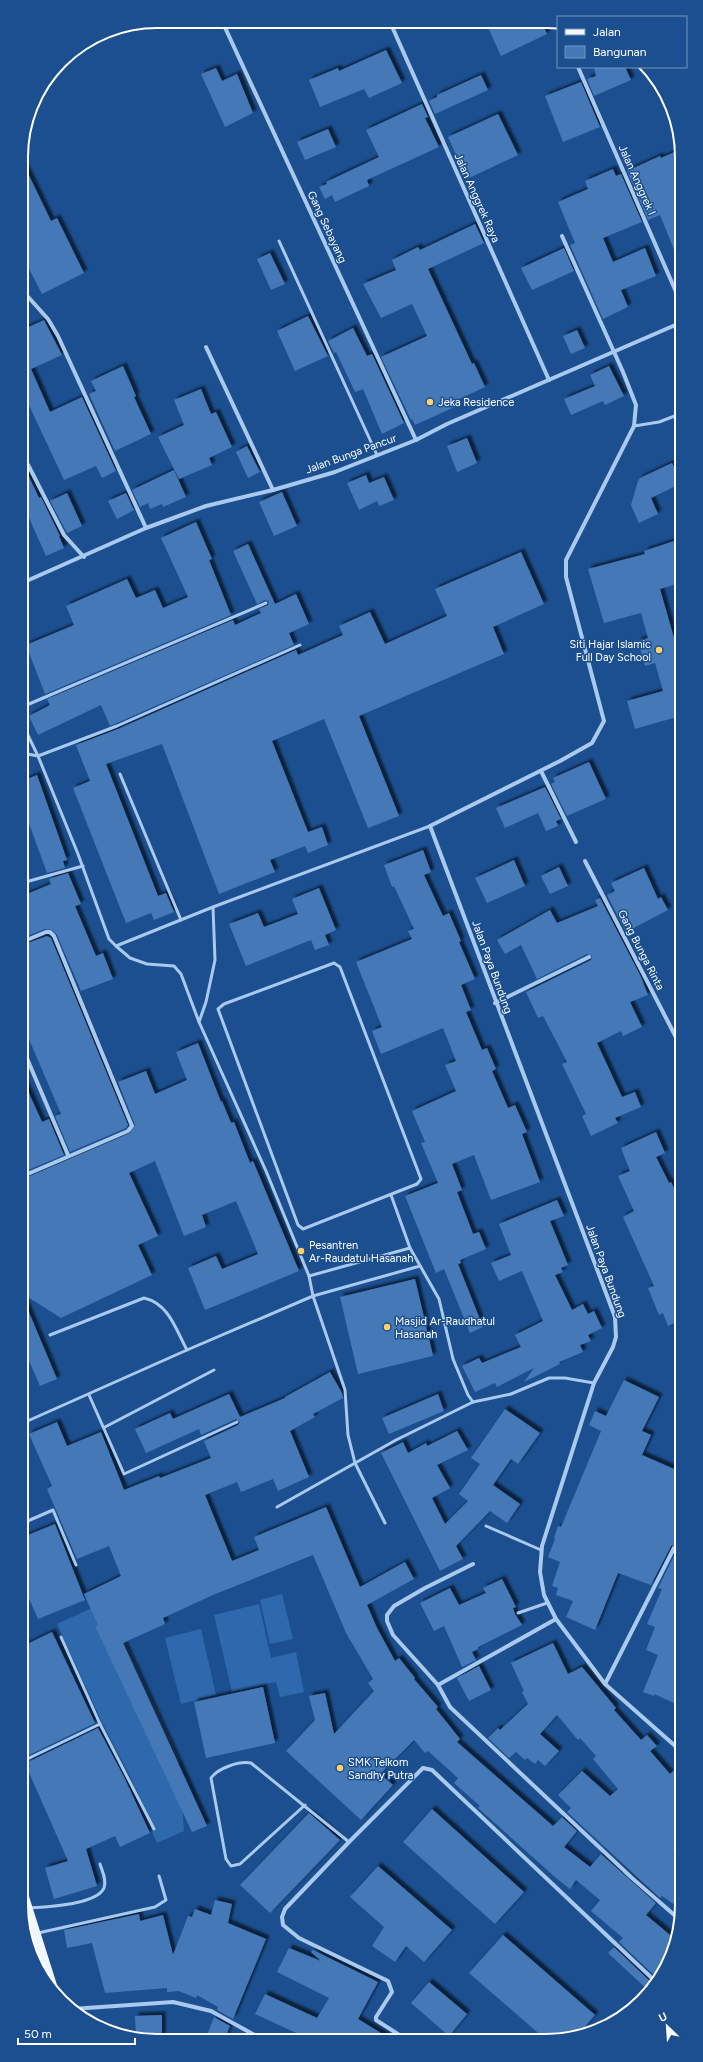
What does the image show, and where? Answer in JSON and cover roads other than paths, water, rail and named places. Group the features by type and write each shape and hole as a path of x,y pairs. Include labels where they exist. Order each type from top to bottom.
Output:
{"street":[{"name":"Gang Sebayang","path":"225,28 416,440"},
{"name":"Jalan Anggrek Raya","path":"393,28 549,380"},
{"name":"Jalan Anggrek I","path":"578,68 675,290"},
{"path":"430,826 541,771 592,742 604,721 566,578 566,560 634,426 636,405 562,236"},
{"path":"28,296 48,319 58,336 146,528"},
{"name":"Jalan Bunga Pancur","path":"28,580 84,557 146,528 206,506 273,490 335,472 416,440 675,325"},
{"path":"206,347 273,490"},
{"path":"28,465 62,530 84,557"},
{"path":"541,771 576,842"},
{"name":"Jalan Paya Bundung","path":"430,826 495,1003 615,1317 616,1337 613,1347 594,1383 541,1550 540,1572 547,1603 556,1619 606,1684 675,1746"},
{"name":"Gang Bunga Rinta","path":"585,861 675,1035"},
{"path":"28,940 46,932 50,932 54,936 132,1128 28,1174"},
{"path":"495,1003 589,957"},
{"path":"28,1063 68,1155"},
{"path":"606,1684 674,1548"},
{"path":"473,1564 425,1588 394,1606 387,1615 387,1621 393,1634 438,1685 450,1707 632,1878 675,1915"},
{"path":"438,1685 556,1619"},
{"path":"398,2034 376,2020 376,2017 392,1992 388,1980 299,1938 283,1925 282,1917 285,1909 423,1768 429,1768 652,1978"},
{"path":"81,2008 174,2002 211,2011 253,2034"}],"lane":[{"path":"279,241 377,455"},
{"path":"634,426 659,422 675,416"},
{"path":"28,704 266,603"},
{"path":"28,754 38,756 117,726 300,645"},
{"path":"28,735 83,866 109,939 130,958 147,964 174,966 181,974 199,1022 266,1171 309,1276 313,1296 345,1390 348,1435 355,1462 385,1522"},
{"path":"120,774 181,920"},
{"path":"116,946 213,907 430,826"},
{"path":"28,881 83,866"},
{"path":"199,1022 206,1002 215,960 213,907"},
{"path":"334,964 338,965 420,1175 421,1182 391,1195 306,1229 300,1227 218,1009 219,1006 334,964"},
{"path":"391,1195 410,1248 437,1294 453,1359 468,1395 473,1402"},
{"path":"309,1276 410,1248"},
{"path":"28,1421 313,1296 420,1266"},
{"path":"50,1335 144,1298 156,1301 166,1310 187,1350"},
{"path":"105,1427 214,1370"},
{"path":"277,1507 396,1440 473,1402 511,1394 549,1378 565,1378 594,1383"},
{"path":"90,1395 124,1474 237,1422"},
{"path":"28,1521 53,1510 76,1565"},
{"path":"486,1526 541,1550"},
{"path":"518,1613 547,1603"},
{"path":"61,1637 100,1724 154,1829"},
{"path":"28,1759 100,1724"},
{"path":"305,1805 240,1864 231,1866 226,1859 211,1778 214,1773 243,1761 251,1763 305,1805 349,1842"},
{"path":"28,1908 58,1907 95,1896 103,1889 105,1881 100,1864"},
{"path":"31,1935 155,1907 166,1900 159,1876"}],"place":[{"name":"Jeka Residence","path":"430,402"},
{"name":"Siti Hajar Islamic Full Day School","path":"659,650"},
{"name":"Pesantren Ar-Raudatul Hasanah","path":"301,1251"},
{"name":"Masjid Ar-Raudhatul Hasanah","path":"387,1327"},
{"name":"SMK Telkom Sandhy Putra","path":"340,1768"}]}
